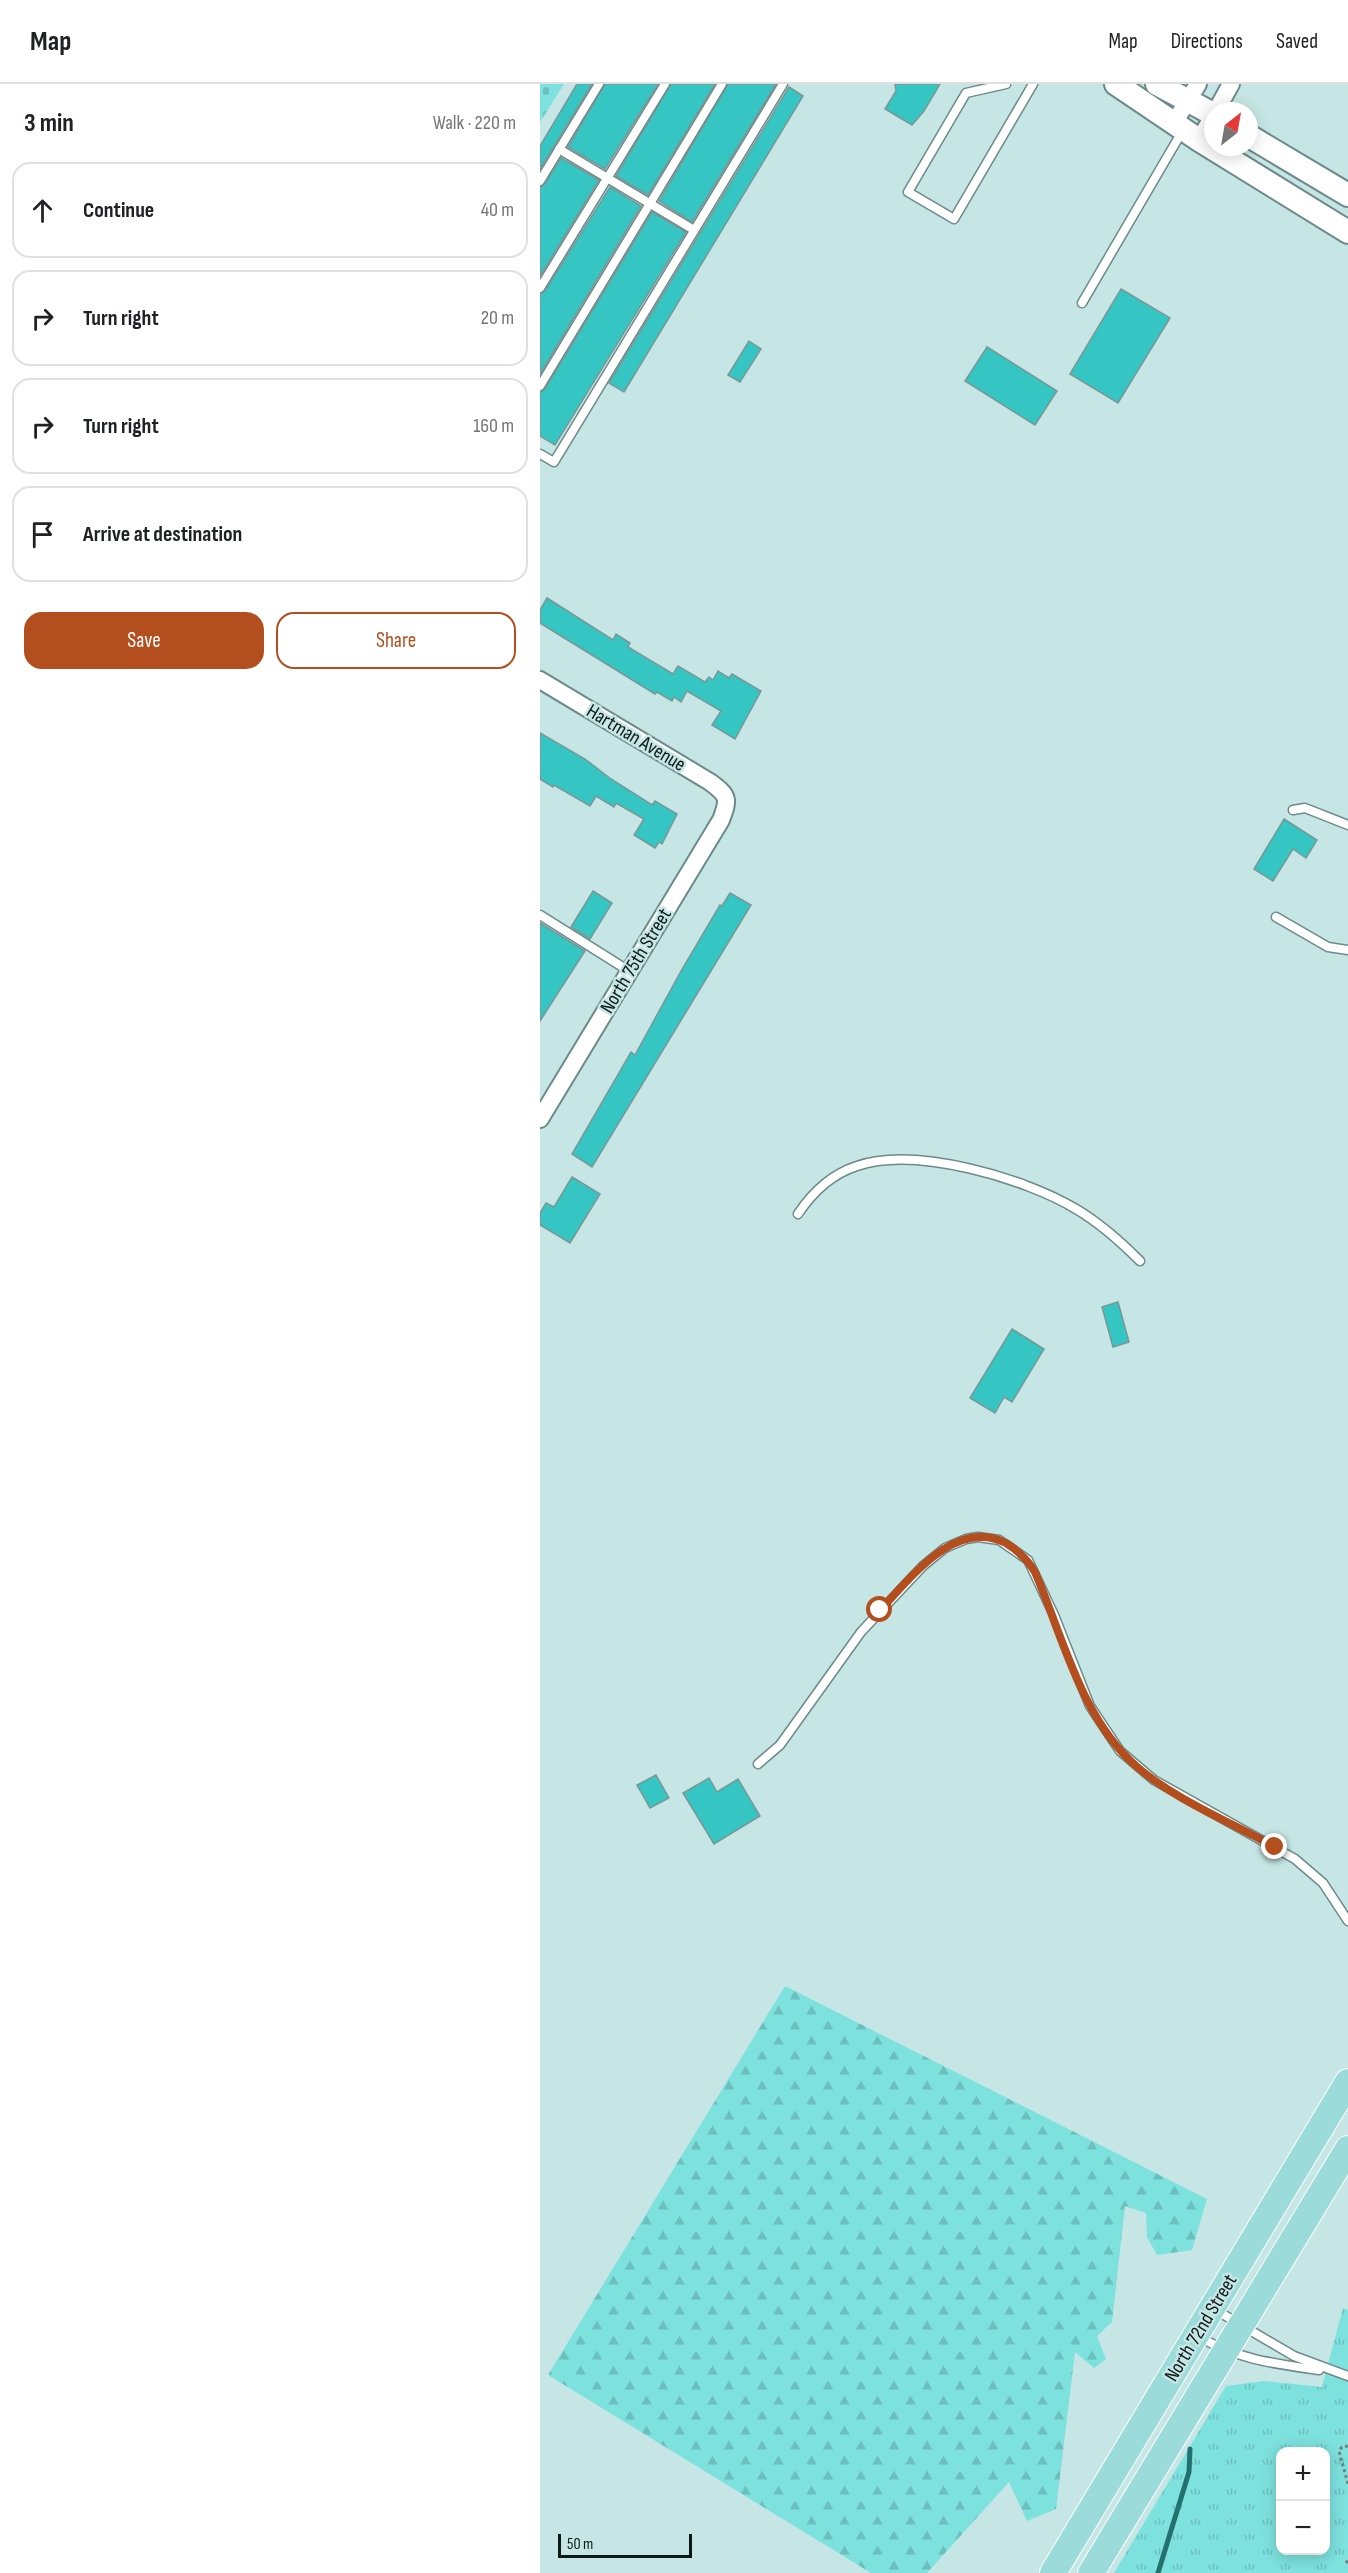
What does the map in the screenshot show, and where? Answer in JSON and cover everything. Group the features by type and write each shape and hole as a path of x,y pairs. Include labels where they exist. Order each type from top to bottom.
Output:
{"main road":[{"path":"1116,84 1185,131 1348,232"},
{"path":"1156,84 1193,92 1204,104"},
{"path":"1258,141 1348,195"},
{"name":"North 72nd Street","path":"1053,2573 1348,2082"},
{"name":"North 72nd Street","path":"1090,2573 1348,2149"}],"street":[{"path":"1221,102 1231,84"},
{"path":"1185,131 1193,92"},
{"path":"1185,131 1204,120"},
{"name":"Hartman Avenue","path":"540,680 710,782 724,792 727,801"},
{"name":"North 75th Street","path":"540,1119 721,820 727,801"}],"lane":[{"path":"540,181 599,84"},
{"path":"540,288 665,84"},
{"path":"540,386 722,84"},
{"path":"540,454 554,462 783,84"},
{"path":"1006,84 966,93 908,192 954,219 1033,84"},
{"path":"1082,303 1185,131"},
{"path":"560,148 694,230"},
{"path":"1293,810 1305,808 1348,825"},
{"path":"540,915 629,971"},
{"path":"1276,917 1328,947 1348,950"},
{"path":"798,1214 821,1186 844,1170 871,1162 919,1161 954,1166 994,1176 1027,1185 1054,1197 1097,1222 1140,1261"},
{"path":"758,1764 780,1746 861,1632 923,1566 945,1548 966,1539 978,1537 999,1540 1020,1552 1031,1566 1090,1706 1120,1751 1154,1780 1275,1847 1310,1870 1329,1891 1348,1921"},
{"path":"1213,2309 1294,2356 1348,2376"},
{"path":"1197,2336 1225,2351 1271,2364 1333,2372"}],"path":[{"path":"1348,2446 1342,2447 1339,2451 1348,2484"}],"green space":[{"path":"540,84 564,84 540,122"},
{"path":"785,1986 1207,2199 1192,2250 1157,2255 1147,2237 1146,2213 1125,2206 1112,2322 1097,2336 1106,2359 1094,2368 1075,2352 1056,2509 1027,2521 1009,2482 927,2573 871,2573 548,2375"},
{"path":"1343,2308 1348,2310 1348,2573 1114,2573 1226,2386 1264,2381 1322,2387"}],"building":[{"path":"577,84 592,84 540,169 540,146"},
{"path":"605,84 658,84 605,169 568,147"},
{"path":"671,84 715,84 648,195 616,176"},
{"path":"728,84 776,84 692,222 659,201"},
{"path":"895,84 940,84 924,111 912,125 885,109 896,91"},
{"path":"789,87 803,96 624,392 609,383"},
{"path":"561,158 599,180 540,276 540,187 545,184"},
{"path":"610,187 641,206 540,374 540,294 545,291"},
{"path":"652,212 686,232 555,445 540,436 540,392 545,389"},
{"path":"1121,289 1170,318 1118,403 1070,374"},
{"path":"749,341 761,349 740,382 728,375"},
{"path":"987,347 1057,391 1035,425 965,381"},
{"path":"547,598 613,640 616,634 630,643 628,647 673,674 678,666 705,682 709,677 713,680 718,671 729,678 732,674 761,691 735,739 712,725 721,711 687,691 681,702 674,697 672,701 657,692 655,694 540,623 540,610"},
{"path":"540,733 585,759 652,805 655,801 677,814 662,844 659,842 655,848 634,835 644,819 616,803 614,807 596,796 590,806 540,779"},
{"path":"1284,819 1317,840 1306,858 1293,849 1273,881 1254,869"},
{"path":"593,891 612,903 590,939 571,927"},
{"path":"730,893 751,905 592,1167 572,1154 631,1052 635,1055 681,971 720,905 722,906"},
{"path":"540,923 585,951 540,1021"},
{"path":"572,1177 600,1194 570,1243 540,1225 540,1213 546,1203 554,1207"},
{"path":"1118,1302 1129,1342 1113,1347 1102,1307"},
{"path":"1012,1329 1044,1349 1012,1402 1004,1397 995,1413 970,1398"},
{"path":"656,1775 669,1798 650,1808 637,1785"},
{"path":"709,1778 717,1792 738,1779 760,1816 714,1844 683,1793"}],"waterway":[{"path":"1158,2573 1189,2472 1190,2449"}],"route":[{"path":"880,1610 923,1566 955,1543 966,1539 989,1537 1010,1546 1028,1560 1035,1572 1090,1706 1120,1751 1154,1780 1275,1847"}]}
